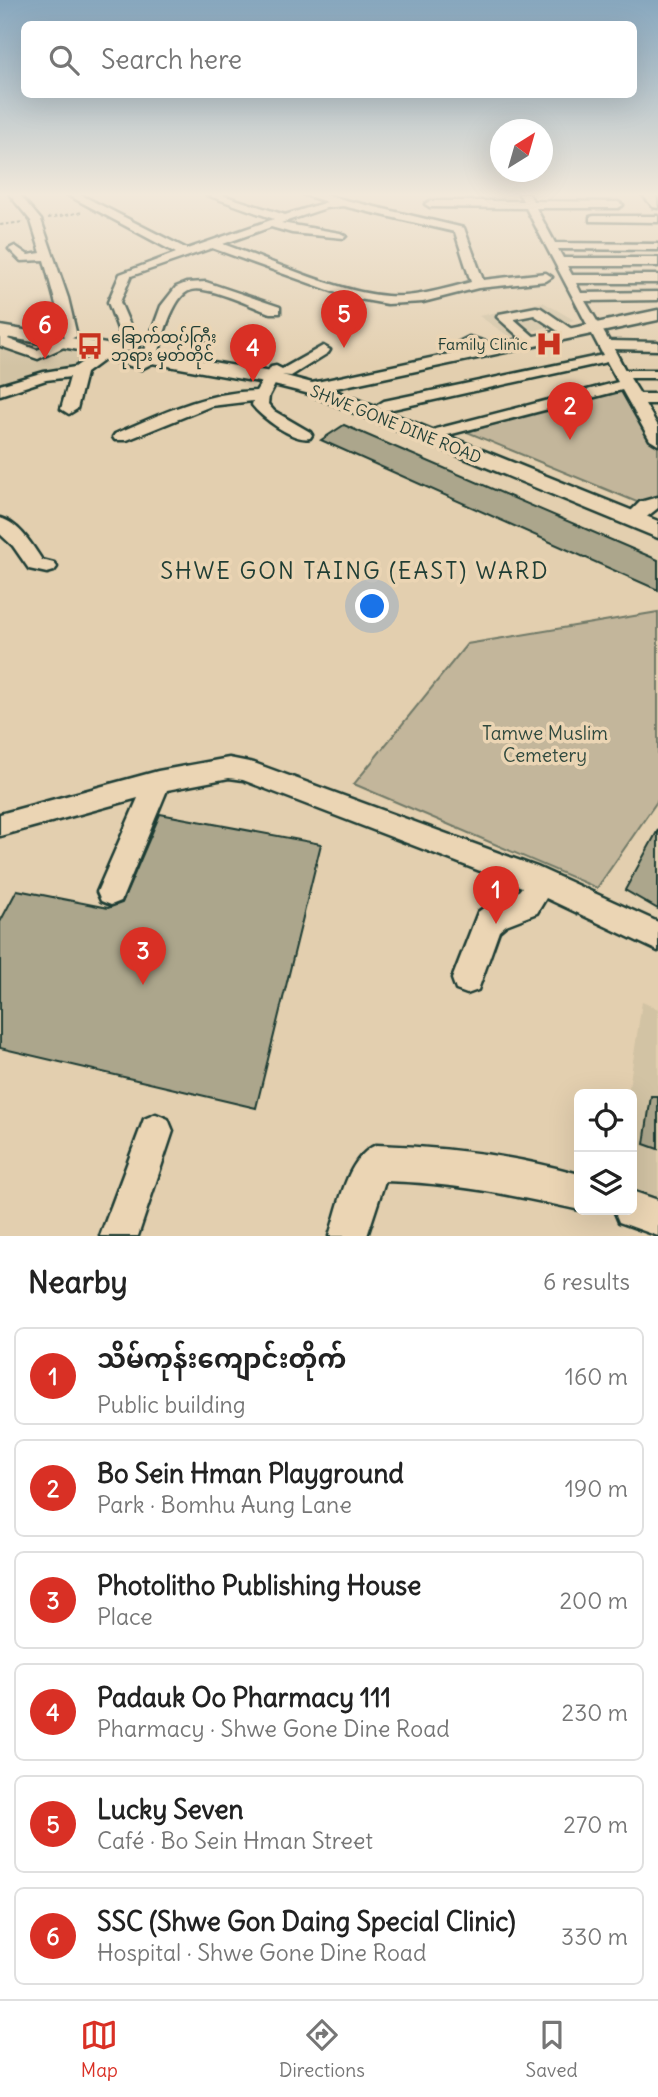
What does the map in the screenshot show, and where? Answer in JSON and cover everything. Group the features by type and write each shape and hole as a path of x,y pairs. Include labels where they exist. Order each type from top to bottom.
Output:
{"main road":[{"path":"320,386 461,354 658,315"},
{"name":"SHWE GONE DINE ROAD","path":"2,329 320,386 384,407 438,435"},
{"name":"SHWE GONE DINE ROAD","path":"320,386 643,517 658,530"}],"street":[{"path":"19,252 25,258 48,256"},
{"path":"47,252 62,298 66,339"},
{"path":"133,351 114,302 122,278 193,252"},
{"path":"234,252 352,294 387,300 423,298 478,284 546,277"},
{"path":"469,252 478,284"},
{"path":"554,252 655,431"},
{"path":"559,262 658,262"},
{"path":"569,279 658,279"},
{"path":"0,390 44,376 79,371 133,351 171,298 183,288 194,284 275,310"},
{"path":"577,297 658,296"},
{"path":"531,340 504,317 536,311 569,332"},
{"path":"384,407 608,351 658,346"},
{"path":"121,436 200,403 238,394 273,379 323,350"},
{"path":"69,409 79,371"},
{"path":"438,435 624,379 658,374"},
{"path":"273,379 260,405 268,414 304,435"},
{"path":"635,399 658,399"},
{"path":"643,517 658,502"},
{"path":"4,535 36,565 47,567"},
{"path":"0,825 158,781 214,770 245,770 333,801 540,882 658,937"},
{"path":"111,892 158,781"},
{"path":"467,979 488,922 496,915 527,904 540,882"},
{"path":"120,1236 156,1131"},
{"path":"348,1236 367,1178 376,1163 418,1164 549,1183 574,1190"},
{"path":"637,1211 658,1218"}],"shaded area":[{"path":"543,302 574,320 510,337 479,316"},
{"path":"8,334 103,352 79,367 46,370 0,389 0,337"},
{"path":"642,1002 658,1009 658,1206 637,1199 637,1089 629,1089"}],"green space":[{"path":"625,387 658,447 658,500 644,505 467,432"},
{"name":"Tamwe Muslim Cemetery","path":"658,612 658,800 597,888 354,784 467,644"}],"building":[{"path":"344,425 658,560 658,590 321,440"},
{"path":"160,814 321,844 256,1108 0,1048 0,922 17,890 108,908 122,903"},
{"path":"658,830 658,909 625,890"},
{"path":"651,1096 658,1096 658,1149 644,1144"}],"place":[{"name":"Family Clinic","path":"549,344"},
{"name":"ခြောက်ထပ်ကြီး ဘုရား မှတ်တိုင်","path":"90,346"},
{"name":"Lucky Seven","path":"344,348"},
{"name":"SSC (Shwe Gon Daing Special Clinic)","path":"45,359"},
{"name":"Padauk Oo Pharmacy 111","path":"253,382"},
{"name":"Bo Sein Hman Playground","path":"570,440"},
{"name":"သိမ်ကုန်းကျောင်းတိုက်","path":"496,924"},
{"name":"Photolitho Publishing House","path":"143,985"}],"district":[{"name":"SHWE GON TAING (EAST) WARD","path":"355,571"}]}
